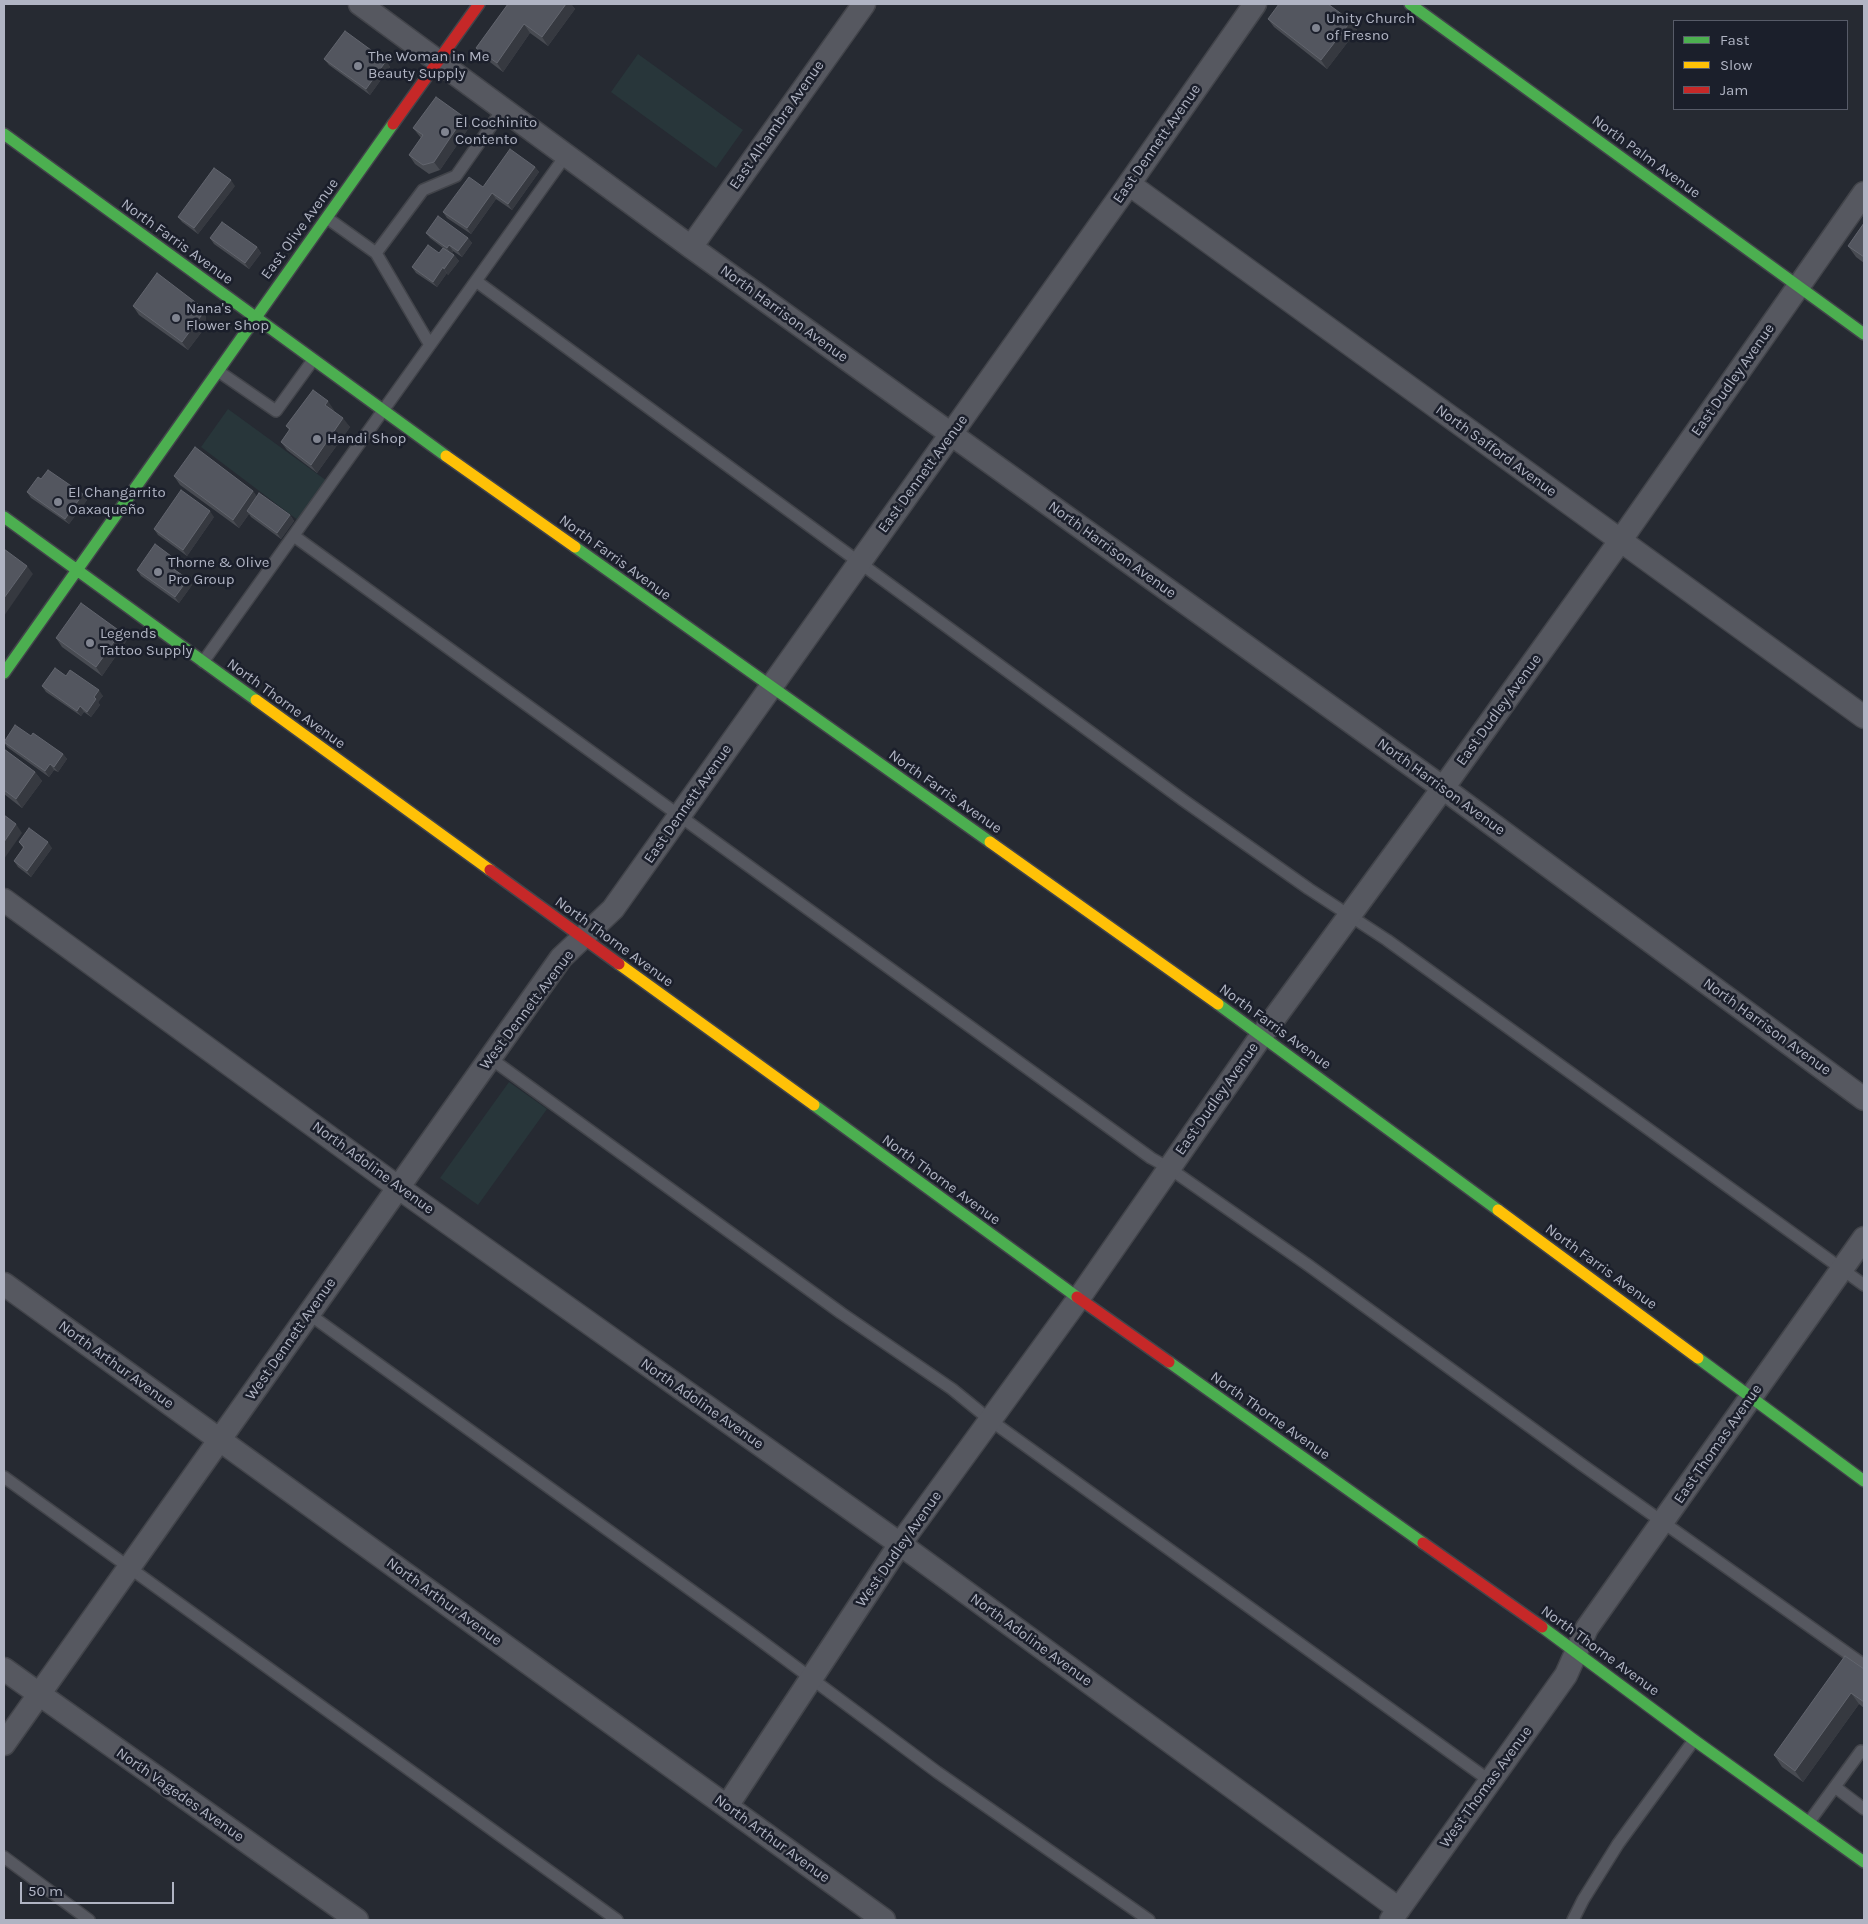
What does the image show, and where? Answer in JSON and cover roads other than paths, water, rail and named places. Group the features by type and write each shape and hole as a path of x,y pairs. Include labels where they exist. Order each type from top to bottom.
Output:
{"street":[{"name":"North Harrison Avenue","path":"360,4 691,247 1443,788 1864,1099"},
{"name":"East Olive Avenue","path":"4,673 479,4"},
{"name":"East Alhambra Avenue","path":"691,247 864,4"},
{"name":"East Dennett Avenue","path":"583,938 613,909 1255,4"},
{"name":"North Palm Avenue","path":"1410,4 1864,334"},
{"name":"North Farris Avenue","path":"4,134 383,411 1262,1035 1864,1481"},
{"name":"North Safford Avenue","path":"1129,184 1864,716"},
{"name":"East Dudley Avenue","path":"1079,1298 1262,1035 1443,788 1620,541 1864,193"},
{"name":"North Thorne Avenue","path":"4,517 1079,1298 1576,1652 1694,1740 1864,1862"},
{"name":"North Adoline Avenue","path":"4,900 399,1188 900,1544 1395,1915"},
{"name":"West Dennett Avenue","path":"4,1744 561,958 583,938"},
{"name":"East Thomas Avenue","path":"1576,1652 1587,1628 1864,1238"},
{"name":"North Arthur Avenue","path":"4,1284 884,1920"},
{"name":"West Dudley Avenue","path":"727,1806 900,1544 1079,1298"},
{"name":"West Thomas Avenue","path":"1395,1915 1566,1675 1576,1652"},
{"name":"North Vagedes Avenue","path":"4,1669 357,1920"}],"lane":[{"path":"376,253 423,190 456,176 503,109"},
{"path":"203,663 566,155"},
{"path":"327,218 376,253 430,345"},
{"path":"476,281 1183,800 1309,889 1350,915 1598,1091 1864,1285"},
{"path":"217,371 276,411 313,360"},
{"path":"294,536 680,815 699,832 1072,1099 1151,1158 1169,1168 1308,1266 1864,1665"},
{"path":"490,1058 841,1313 952,1389 990,1420 1490,1780"},
{"path":"309,1314 749,1632 953,1783 1149,1920"},
{"path":"4,1477 617,1920"},
{"path":"1573,1920 1618,1844 1694,1740"},
{"path":"1809,1822 1862,1751 1864,1753"},
{"path":"1835,1787 1864,1809"},
{"path":"4,1857 89,1920"}],"place":[{"name":"Unity Church of Fresno","path":"1316,28"},
{"name":"The Woman in Me Beauty Supply","path":"358,66"},
{"name":"El Cochinito Contento","path":"445,132"},
{"name":"Nana's Flower Shop","path":"176,318"},
{"name":"Handi Shop","path":"317,439"},
{"name":"El Changarrito Oaxaqueño","path":"58,502"},
{"name":"Thorne & Olive Pro Group","path":"158,572"},
{"name":"Legends Tattoo Supply","path":"90,643"}]}
